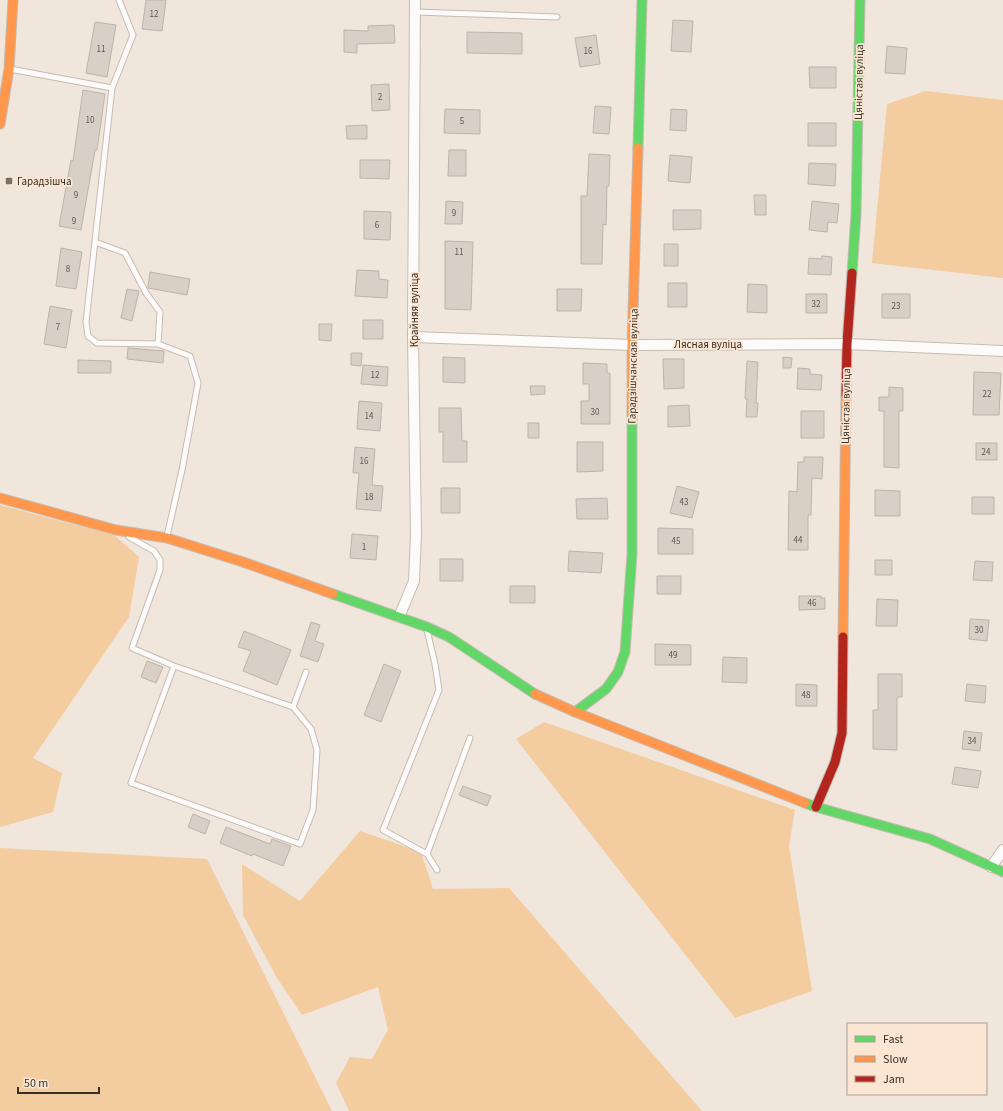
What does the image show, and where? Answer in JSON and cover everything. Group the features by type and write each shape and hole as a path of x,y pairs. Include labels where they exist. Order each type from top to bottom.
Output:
{"street":[{"path":"0,124 4,68 13,0"},
{"name":"Крайняя вуліца","path":"399,617 414,581 416,534 413,337 415,0"},
{"name":"Гарадзішчанская вуліца","path":"575,712 606,689 618,672 624,652 632,554 632,345 642,0"},
{"name":"Цяністая вуліца","path":"816,807 833,770 840,750 842,733 846,344 856,214 860,0"},
{"name":"Лясная вуліца","path":"413,337 632,345 846,344 1003,351"},
{"path":"0,498 116,530 167,538 251,565 427,627 449,637 534,694 575,712 816,807 930,839 1003,872"},
{"path":"991,867 1003,850"}],"lane":[{"path":"120,0 133,35 112,88 86,322 88,336 97,343 158,344 190,356 198,383 182,470 167,538"},
{"path":"415,12 557,17"},
{"path":"4,68 112,88"},
{"path":"95,242 125,253 146,293 160,312 158,344"},
{"path":"116,530 154,551 160,560 160,570 132,648 174,666 293,707 311,729 317,750 313,810 300,844 131,783 174,666"},
{"path":"427,627 439,690 383,830 427,854 437,870"},
{"path":"293,707 306,672"},
{"path":"427,854 470,738"}],"shaded area":[{"path":"926,91 1003,100 1003,278 872,263 887,104"},
{"path":"0,505 114,535 139,557 129,617 33,758 62,773 53,812 0,827"},
{"path":"544,722 795,810 789,846 812,991 735,1018 516,739"},
{"path":"360,831 421,852 433,889 509,888 702,1111 349,1111 336,1083 350,1057 372,1059 388,1030 378,987 302,1015 277,978 243,915 242,864 300,901"},
{"path":"0,848 207,859 332,1111 0,1111"}],"building":[{"path":"146,0 166,0 162,31 142,29"},
{"path":"673,20 693,21 691,52 671,51"},
{"path":"95,22 116,25 107,77 86,73"},
{"path":"394,25 395,43 357,44 357,53 344,52 344,30 368,31 368,26"},
{"path":"467,32 522,33 522,54 467,53"},
{"path":"596,35 600,64 580,67 575,38"},
{"path":"887,46 907,48 905,74 885,73"},
{"path":"809,67 836,67 836,88 810,88"},
{"path":"389,84 390,110 372,111 371,85"},
{"path":"83,90 105,94 97,150 95,150 81,230 59,226 71,160 73,161"},
{"path":"595,106 611,107 609,134 593,133"},
{"path":"445,109 480,110 480,134 444,133"},
{"path":"671,109 687,110 686,131 670,130"},
{"path":"808,123 836,123 836,146 808,146"},
{"path":"367,125 367,139 347,139 346,126"},
{"path":"449,150 466,150 466,176 448,176"},
{"path":"589,154 610,155 609,186 607,186 606,225 603,224 602,264 581,264 581,196 587,196"},
{"path":"670,155 692,157 690,183 668,181"},
{"path":"360,160 390,160 389,179 360,178"},
{"path":"809,163 836,164 835,186 808,184"},
{"path":"754,195 766,195 766,215 755,215"},
{"path":"446,201 463,202 462,224 445,224"},
{"path":"812,201 839,204 837,223 828,222 827,232 809,230"},
{"path":"673,210 701,210 701,229 673,230"},
{"path":"364,211 391,212 390,240 364,239"},
{"path":"445,241 473,242 471,310 445,309"},
{"path":"664,244 678,244 678,266 664,266"},
{"path":"61,248 82,252 76,289 56,286"},
{"path":"822,256 832,257 831,275 808,274 809,258 821,259"},
{"path":"357,270 379,271 379,279 388,280 387,298 355,296"},
{"path":"150,272 190,279 187,295 148,288"},
{"path":"668,283 687,283 687,307 668,307"},
{"path":"748,284 767,285 767,313 747,312"},
{"path":"127,289 139,291 132,321 121,318"},
{"path":"557,289 582,289 581,311 557,311"},
{"path":"806,294 827,294 827,313 806,313"},
{"path":"882,294 910,294 910,318 882,318"},
{"path":"50,306 72,310 66,348 44,344"},
{"path":"363,320 383,320 383,339 363,339"},
{"path":"319,324 332,324 331,341 319,340"},
{"path":"128,348 164,351 163,363 127,359"},
{"path":"351,353 362,353 361,366 351,365"},
{"path":"443,357 465,358 465,383 443,382"},
{"path":"783,357 792,358 791,368 783,368"},
{"path":"663,359 684,359 684,388 664,389"},
{"path":"78,360 111,361 111,373 78,373"},
{"path":"747,361 758,362 756,403 758,403 757,417 746,417 747,399 745,399"},
{"path":"583,363 607,364 607,373 610,373 610,424 581,424 581,401 589,401 589,384 583,384"},
{"path":"363,365 388,367 387,386 361,384"},
{"path":"798,368 810,369 810,374 822,375 821,390 797,389"},
{"path":"974,372 1001,373 999,415 973,415"},
{"path":"530,386 545,386 545,394 531,395"},
{"path":"889,387 903,388 903,411 899,411 899,468 884,467 884,411 879,411 879,397 889,397"},
{"path":"359,401 382,403 380,431 357,429"},
{"path":"689,405 690,426 668,427 668,406"},
{"path":"439,408 461,408 462,441 467,441 467,462 443,462 443,432 439,432"},
{"path":"801,411 824,411 824,438 801,438"},
{"path":"528,423 539,423 539,438 528,438"},
{"path":"577,442 603,442 603,471 577,472"},
{"path":"976,443 997,443 997,460 976,460"},
{"path":"355,447 375,449 372,485 383,486 381,511 356,509 359,473 353,473"},
{"path":"804,457 823,457 822,479 812,478 811,515 808,515 808,550 788,550 789,491 797,492 798,462 804,462"},
{"path":"677,486 699,492 692,518 670,513"},
{"path":"441,488 460,488 460,513 441,513"},
{"path":"875,490 900,491 900,516 875,516"},
{"path":"972,497 994,497 994,514 972,514"},
{"path":"607,498 608,519 577,519 576,499"},
{"path":"658,528 693,529 693,554 658,554"},
{"path":"352,534 378,536 376,560 350,558"},
{"path":"569,551 603,553 601,573 568,571"},
{"path":"440,559 463,559 463,581 440,581"},
{"path":"875,560 892,560 892,575 875,575"},
{"path":"975,561 993,562 992,581 973,580"},
{"path":"657,576 681,576 681,594 657,594"},
{"path":"510,586 535,586 535,603 510,603"},
{"path":"799,596 821,596 821,598 825,598 825,609 799,610"},
{"path":"877,599 898,600 897,626 876,626"},
{"path":"970,619 989,620 987,641 969,639"},
{"path":"311,622 320,625 315,641 324,644 318,662 300,656"},
{"path":"244,631 291,650 277,685 243,671 251,651 238,647"},
{"path":"655,644 691,645 691,665 655,665"},
{"path":"723,657 747,658 747,683 722,682"},
{"path":"147,661 163,667 156,683 141,677"},
{"path":"384,664 401,671 381,722 364,715"},
{"path":"878,674 902,674 902,697 897,697 897,750 873,749 873,710 878,710"},
{"path":"796,684 817,685 817,706 796,706"},
{"path":"967,684 986,686 985,703 965,701"},
{"path":"964,731 982,733 980,751 962,749"},
{"path":"955,767 981,771 978,788 952,784"},
{"path":"463,786 491,796 487,806 459,795"},
{"path":"193,814 210,821 205,834 188,827"},
{"path":"226,827 270,844 272,839 291,846 283,866 253,854 252,856 220,843"}],"traffic: fast":[{"path":"638,148 642,0"},
{"path":"852,273 856,214 860,0"},
{"path":"575,712 606,689 618,672 625,652 632,554 632,412"},
{"path":"333,594 427,627 449,637 535,694"},
{"path":"805,803 930,839 1003,872"}],"traffic: slow":[{"path":"0,124 9,69 13,0"},
{"path":"632,412 632,345 638,148"},
{"path":"843,637 846,395"},
{"path":"0,498 116,530 167,538 243,562 333,594"},
{"path":"535,694 575,712 805,803"}],"traffic: jam":[{"path":"846,395 847,344 852,273"},
{"path":"816,807 835,762 842,733 843,637"}],"place":[{"name":"Гарадзішча","path":"9,181"}]}
